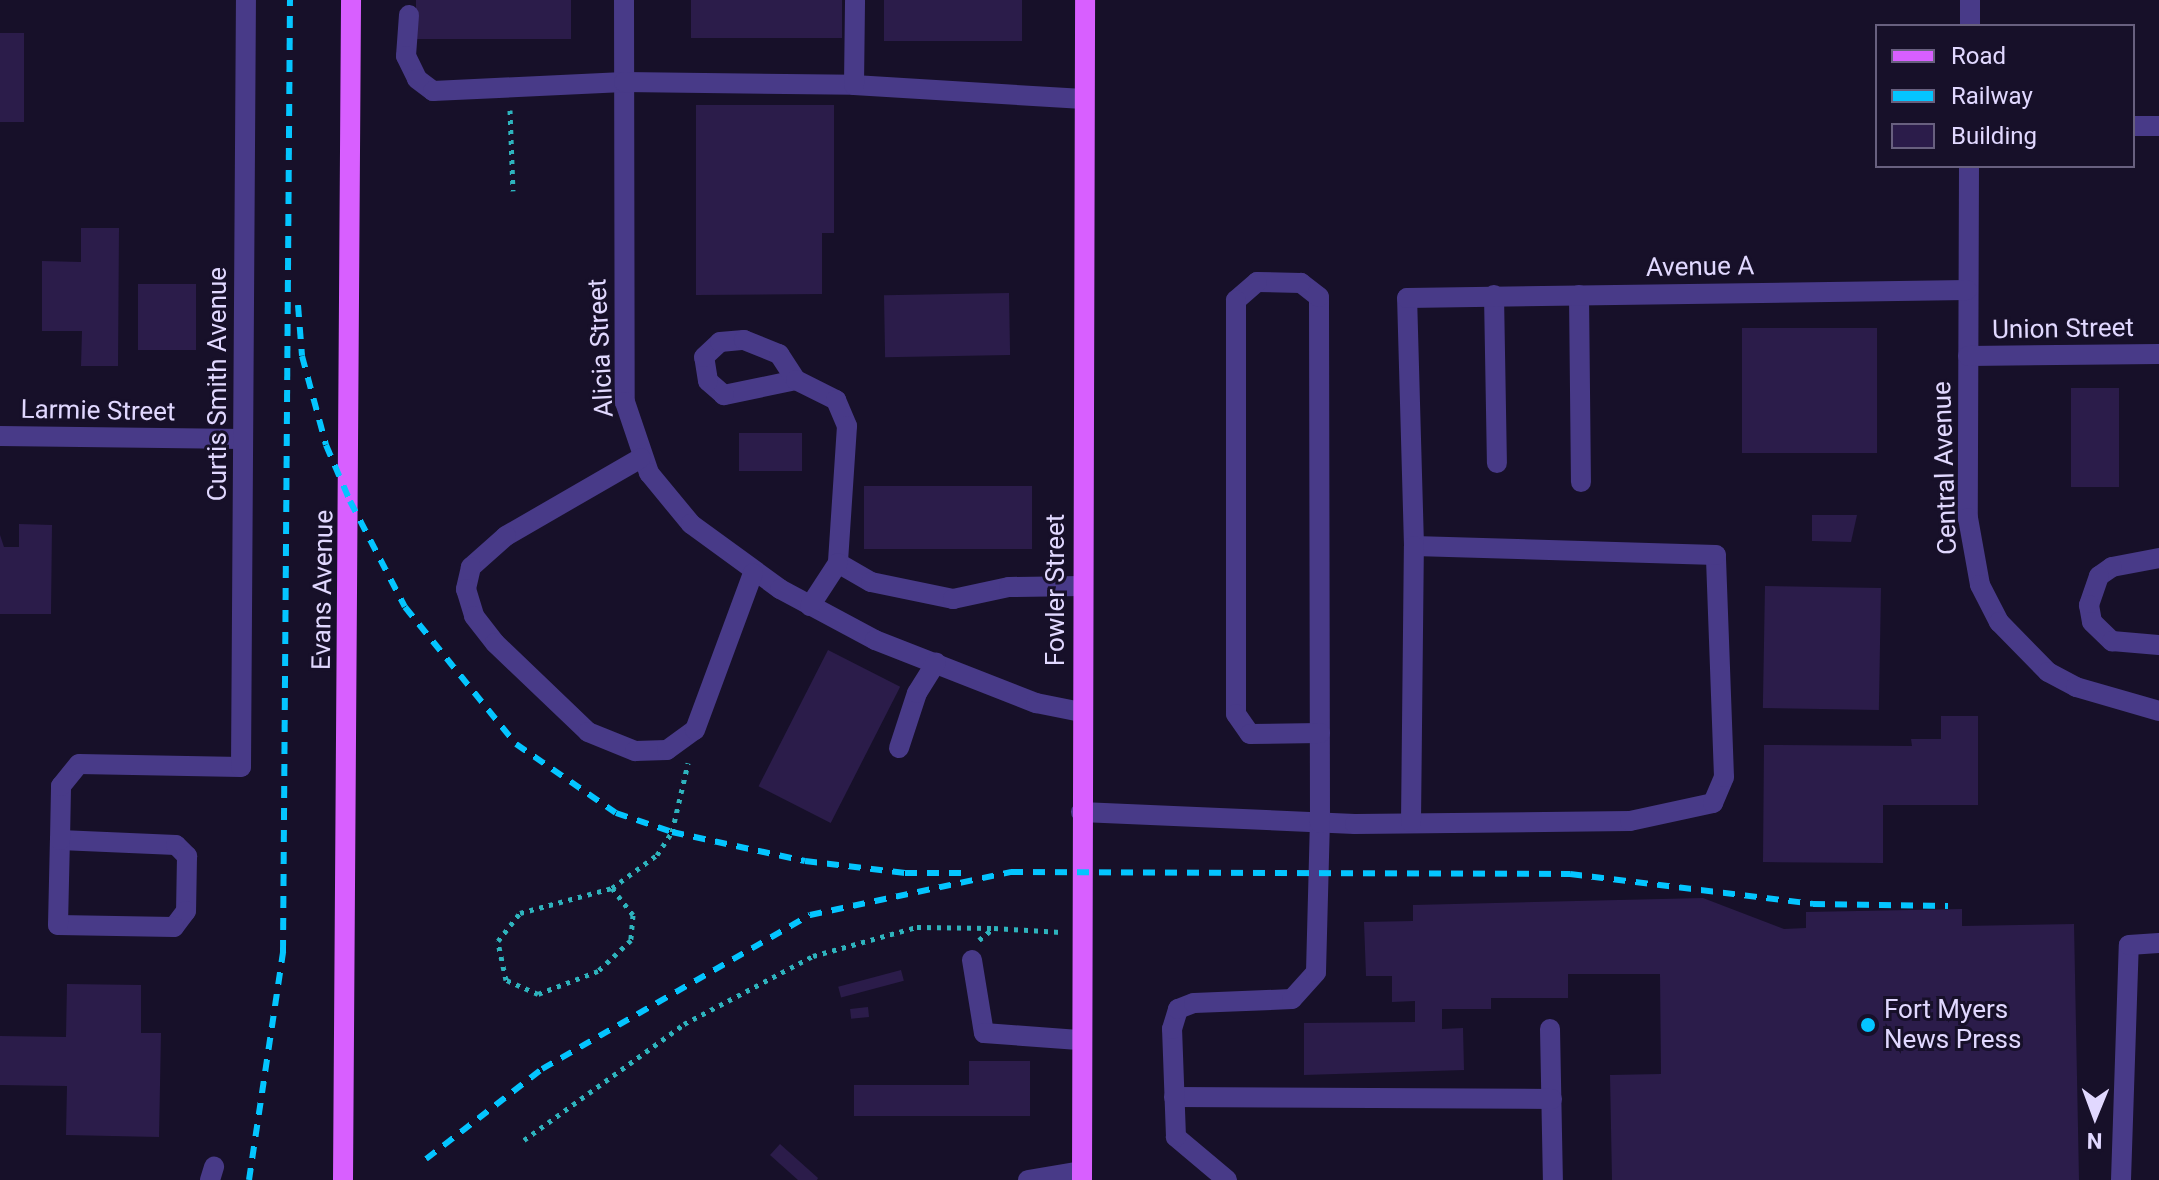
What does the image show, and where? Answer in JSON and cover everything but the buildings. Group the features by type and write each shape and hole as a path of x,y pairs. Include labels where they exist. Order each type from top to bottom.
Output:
{"main road":[{"name":"Evans Avenue","path":"343,1180 351,0"},
{"name":"Fowler Street","path":"1082,1176 1079,1040 1085,0"}],"street":[{"name":"Curtis Smith Avenue","path":"60,840 61,786 79,764 241,767 246,0"},
{"name":"Alicia Street","path":"624,0 624,387 641,458 691,524 753,573 810,606 936,663 1036,703 1081,712"},
{"path":"854,85 855,0"},
{"path":"1970,0 1970,24"},
{"path":"409,15 406,56 417,79 433,91 624,82 854,85 1084,99"},
{"path":"2135,126 2159,126"},
{"name":"Central Avenue","path":"1969,168 1967,290 1971,553 1999,622 2057,677 2159,711"},
{"path":"1227,1180 1176,1137 1174,1097 1178,1009 1194,1003 1292,999 1316,972 1320,823 1320,733 1319,297 1301,283 1257,282 1236,300 1236,714 1250,734 1320,733"},
{"name":"Avenue A","path":"1414,546 1407,298 1967,290"},
{"path":"1494,295 1497,463"},
{"path":"1579,295 1581,482"},
{"name":"Union Street","path":"1968,356 2159,354"},
{"path":"796,380 836,400 847,426 838,563 810,606"},
{"name":"Larmie Street","path":"0,436 243,439"},
{"path":"641,458 506,536 471,567 466,589 474,616 495,643 588,732 635,751 667,750 695,730 753,573"},
{"path":"1081,812 1320,823 1630,821 1713,803 1724,777 1716,555 1414,546 1411,822"},
{"path":"2159,558 2112,567 2099,576 2089,605 2092,622 2112,641 2159,645"},
{"path":"838,563 871,582 953,599 1009,587 1082,586"},
{"path":"899,748 917,693 936,663"},
{"path":"60,840 176,845 187,856 186,911 174,927 58,925 60,840"},
{"path":"2121,1180 2129,945 2159,943"},
{"path":"972,960 984,1033 1079,1040"},
{"path":"1550,1029 1553,1180"},
{"path":"1174,1097 1552,1099"},
{"path":"1028,1180 1082,1176"}],"path":[{"path":"510,89 513,191"},
{"path":"612,888 633,915 631,940 598,971 538,994 506,980 498,941 520,913 612,888 657,855 672,832 695,730"},
{"path":"524,1140 684,1024 813,956 917,927 1080,934"},
{"path":"972,960 980,938 994,928"}],"railway":[{"path":"249,1180 283,952 290,0"},
{"path":"298,305 302,356 326,445 350,501 405,607 516,744 616,813 672,832 805,861 905,873 963,873"},
{"path":"426,1159 542,1069 810,915 1011,872 1570,874 1813,904 1948,906"}],"place":[{"name":"Fort Myers News Press","path":"1868,1025"}]}
